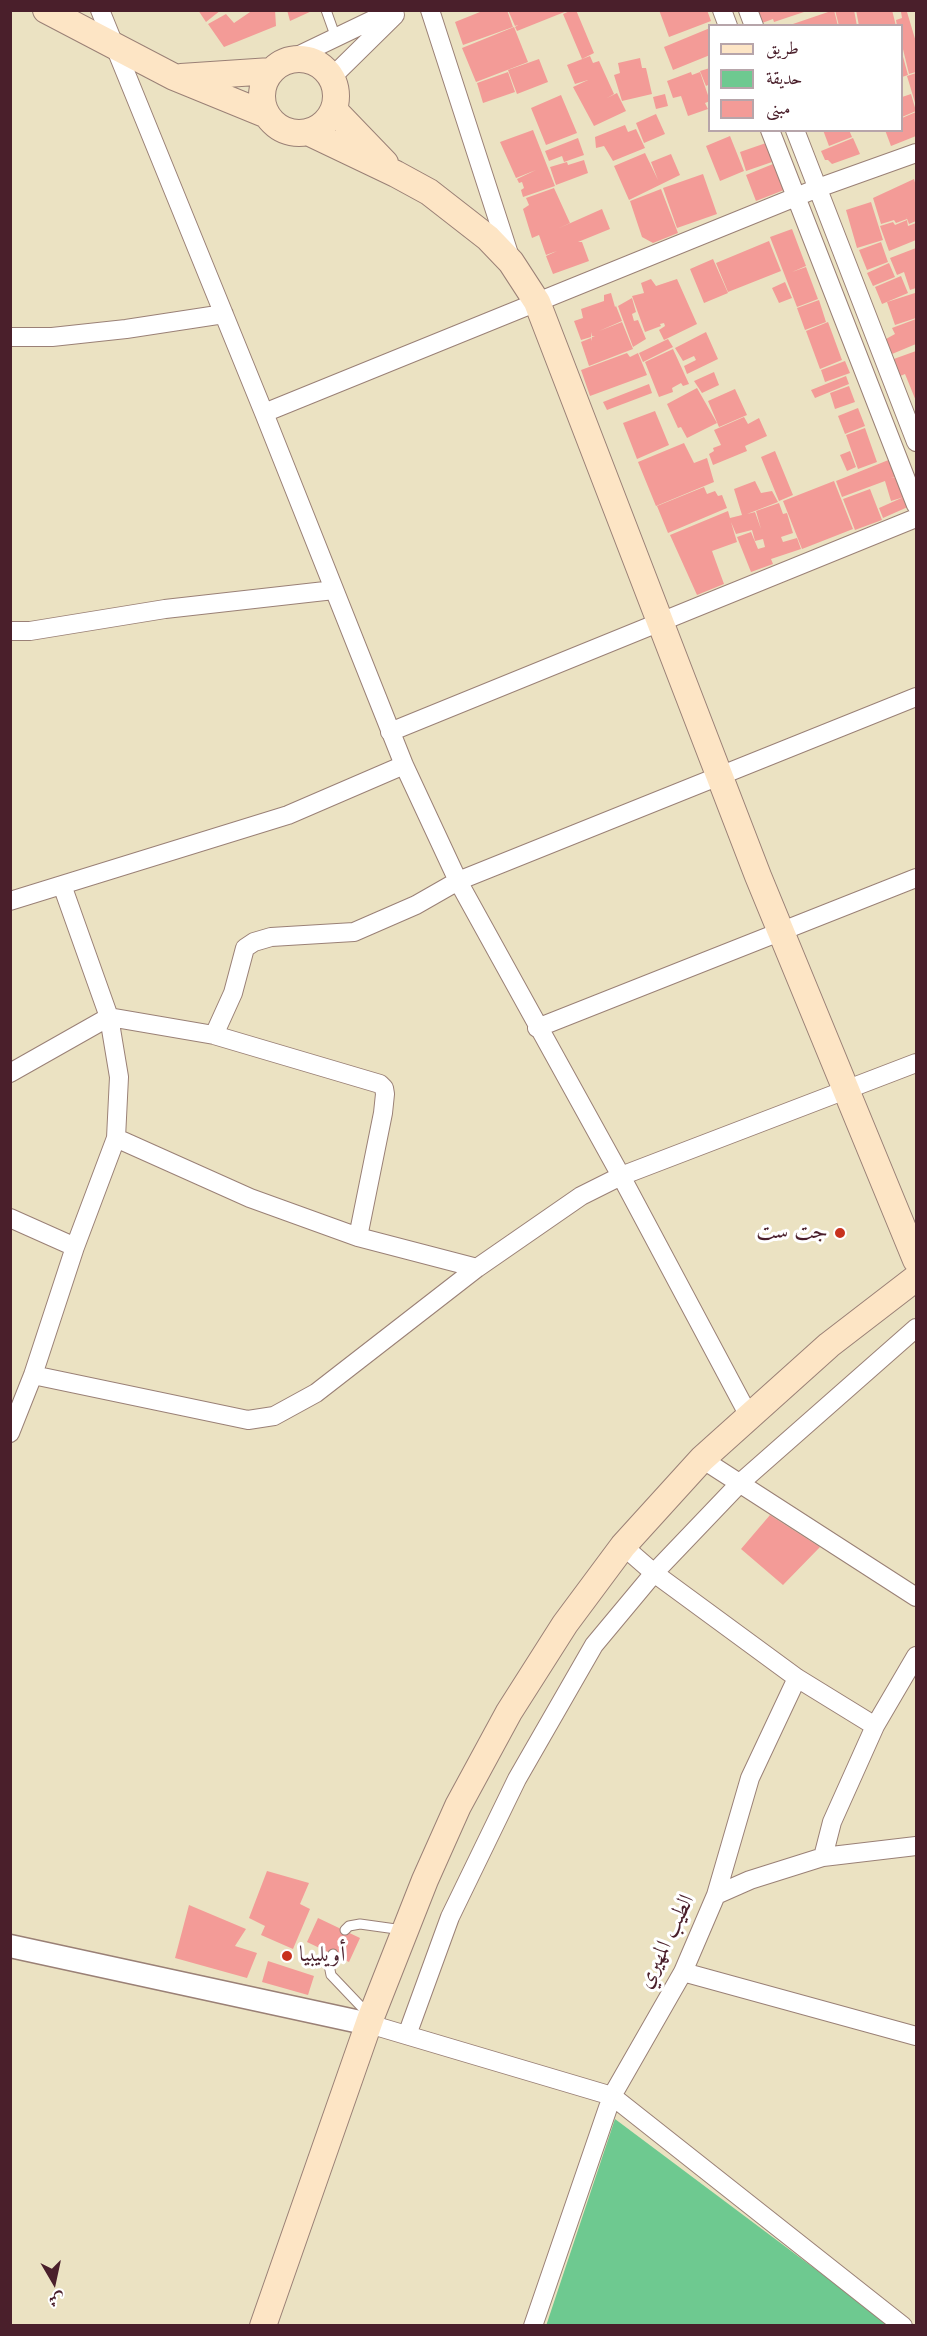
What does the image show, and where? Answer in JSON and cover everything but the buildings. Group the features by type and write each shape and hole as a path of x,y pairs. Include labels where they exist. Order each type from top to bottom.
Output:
{"main road":[{"path":"46,10 174,77 267,115"},
{"path":"174,77 281,65 303,58 314,61 332,76 337,99 328,121 319,128 296,133 275,124 267,115 262,93 265,81 281,65"},
{"path":"334,110 396,174"},
{"path":"308,132 429,192 488,238 511,262 537,302 758,876 783,931 845,1090 916,1260"},
{"path":"263,2325 370,2020 425,1880 458,1806 509,1712 565,1624 623,1546 702,1459 830,1345 916,1278"}],"street":[{"path":"100,10 404,765 458,881 537,1028 621,1176 749,1416"},
{"path":"281,65 393,10"},
{"path":"332,76 400,10"},
{"path":"430,10 511,262"},
{"path":"771,132 916,505"},
{"path":"796,132 916,442"},
{"path":"264,413 818,188 915,157"},
{"path":"10,338 52,337 126,329 224,314"},
{"path":"390,732 916,518"},
{"path":"10,631 30,631 165,609 334,590"},
{"path":"214,1035 233,993 245,948 254,942 271,937 354,932 416,905 458,881 916,698"},
{"path":"10,901 288,815 404,765"},
{"path":"537,1028 916,878"},
{"path":"10,1433 33,1375 75,1247 116,1138 119,1077 109,1017 62,885"},
{"path":"10,1073 109,1017 214,1035 373,1082 384,1088 383,1113 358,1237"},
{"path":"33,1375 248,1420 274,1416 316,1393 477,1268 581,1196 621,1176 916,1063"},
{"path":"116,1138 250,1198 358,1237 477,1268"},
{"path":"10,1218 75,1247"},
{"path":"407,2035 450,1917 517,1779 594,1645 654,1573 740,1483 916,1328"},
{"path":"702,1459 916,1597"},
{"path":"623,1546 654,1573 796,1678 874,1726"},
{"path":"823,1857 832,1822 874,1726 916,1656"},
{"path":"716,1895 750,1778 796,1678"},
{"name":"الطيب المهيري","path":"533,2325 612,2096 683,1972 716,1895 750,1880 823,1857 916,1846"},
{"path":"10,1946 370,2020 407,2035 612,2096 903,2325"},
{"path":"683,1972 916,2036"}],"lane":[{"path":"326,10 336,38"},
{"path":"345,1930 349,1926 360,1924 406,1930"},
{"path":"333,1954 329,1965 331,1975 370,2020"}],"green space":[{"path":"615,2119 890,2325 546,2326"}],"place":[{"name":"جت ست","path":"840,1233"},
{"name":"أويليبيا","path":"287,1956"}]}
